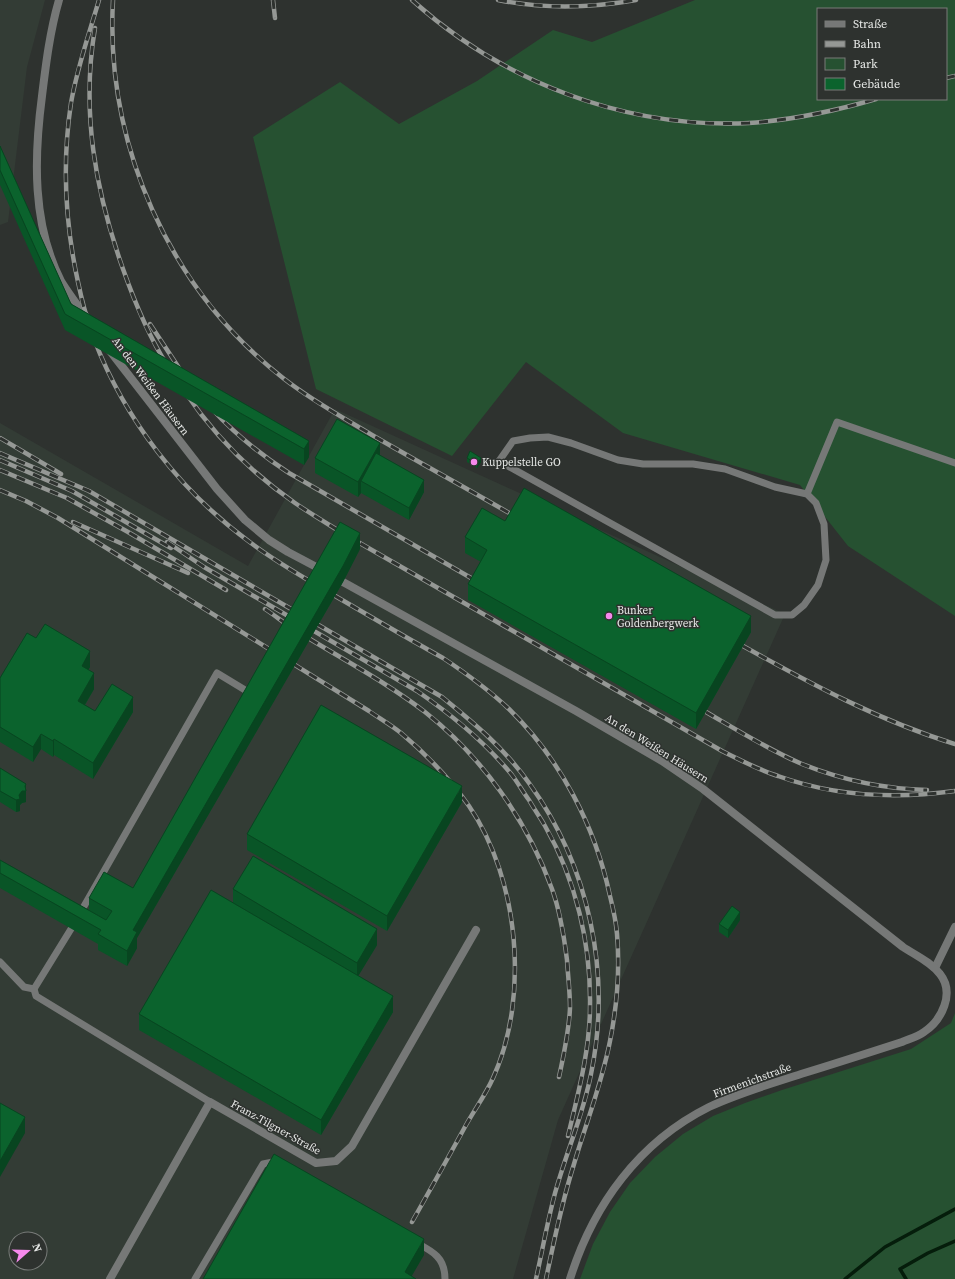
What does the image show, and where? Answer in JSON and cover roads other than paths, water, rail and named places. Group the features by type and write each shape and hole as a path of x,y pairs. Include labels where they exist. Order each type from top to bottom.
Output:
{"street":[{"path":"59,0 49,43 40,108 37,157 39,203 47,243 58,273 68,292 91,324"},
{"name":"An den Weißen Häusern","path":"104,343 217,490 245,520 269,540 322,570"},
{"name":"An den Weißen Häusern","path":"343,582 576,711 662,761 702,789 903,947 935,968"},
{"path":"935,968 955,927"},
{"name":"Franz-Tilgner-Straße","path":"210,1102 316,1163 336,1161 352,1146 476,930"},
{"name":"Firmenichstraße","path":"570,1279 588,1230 608,1196 630,1169 657,1142 682,1123 722,1101 902,1042 923,1033 938,1019 945,1005 947,993 946,986 944,980 935,968"},
{"path":"110,1279 210,1102"}],"lane":[{"path":"806,494 837,422 955,463"},
{"path":"548,437 571,443 618,460 643,464 693,464 725,469 775,487 806,494 816,503 824,524 826,560 818,585 804,605 792,615 775,615 499,462 513,441 548,437"},
{"path":"77,919 217,673 250,693"},
{"path":"71,929 34,989 36,996 210,1102"},
{"path":"0,962 24,987 34,989"},
{"path":"195,1279 263,1164 273,1162 286,1169"},
{"path":"409,1238 436,1254 443,1267 445,1279"}],"waterway":[{"path":"845,1279 885,1247 955,1209"},
{"path":"906,1279 900,1269 928,1253 955,1241"}],"railway":[{"path":"89,324 79,287 70,238 66,193 66,148 71,103 76,77 99,0"},
{"path":"113,0 113,54 120,107 133,159 152,210 177,257 207,302 243,342 283,378 304,394 372,435 516,517"},
{"path":"273,0 275,18"},
{"path":"412,0 448,29 486,55 526,77 568,94 612,108 657,118 703,123 749,123 781,120 872,100"},
{"path":"498,0 550,6 602,5 636,0"},
{"path":"95,28 91,59 90,120 98,180 113,239 128,282 148,330 167,365"},
{"path":"947,78 955,76"},
{"path":"150,324 183,374"},
{"path":"94,339 107,369 139,426 158,452 201,501 225,523 270,557 443,658 494,695 528,729 545,750 573,795 595,844 614,915 617,929 618,947 617,988 607,1057 566,1193 555,1235 546,1279"},
{"path":"185,392 196,408 235,453 279,492 301,507 344,534 722,751 771,774 800,783 844,792 910,795 955,791"},
{"path":"212,409 249,444 289,473 478,582"},
{"path":"0,438 61,474"},
{"path":"0,453 89,491 442,697 477,727 510,759 529,783 550,815 567,849 581,885 590,922 596,959 599,998 597,1036 588,1090 554,1197 536,1279"},
{"path":"0,460 72,491 171,548"},
{"path":"0,470 67,498 226,590"},
{"path":"0,490 26,501 58,518 393,727 420,749 446,777 469,806 486,835 499,868 508,903 514,939 515,976 512,1012 505,1046 493,1078 412,1222"},
{"path":"73,522 188,573"},
{"path":"167,542 204,567 417,691 455,719 491,751 512,775 529,800 556,847 565,868 580,913 588,959 590,983 588,1039 583,1072 568,1136"},
{"path":"265,609 296,630 364,671 425,712 446,730 484,770 516,815 542,863 552,889 563,933 567,960 570,1008 559,1077"},
{"path":"743,646 846,701 927,735 955,744"},
{"path":"706,712 753,740 817,770 879,786 927,790"}],"place":[{"name":"Kuppelstelle GO","path":"474,462"},
{"name":"Bunker Goldenbergwerk","path":"609,616"}]}
